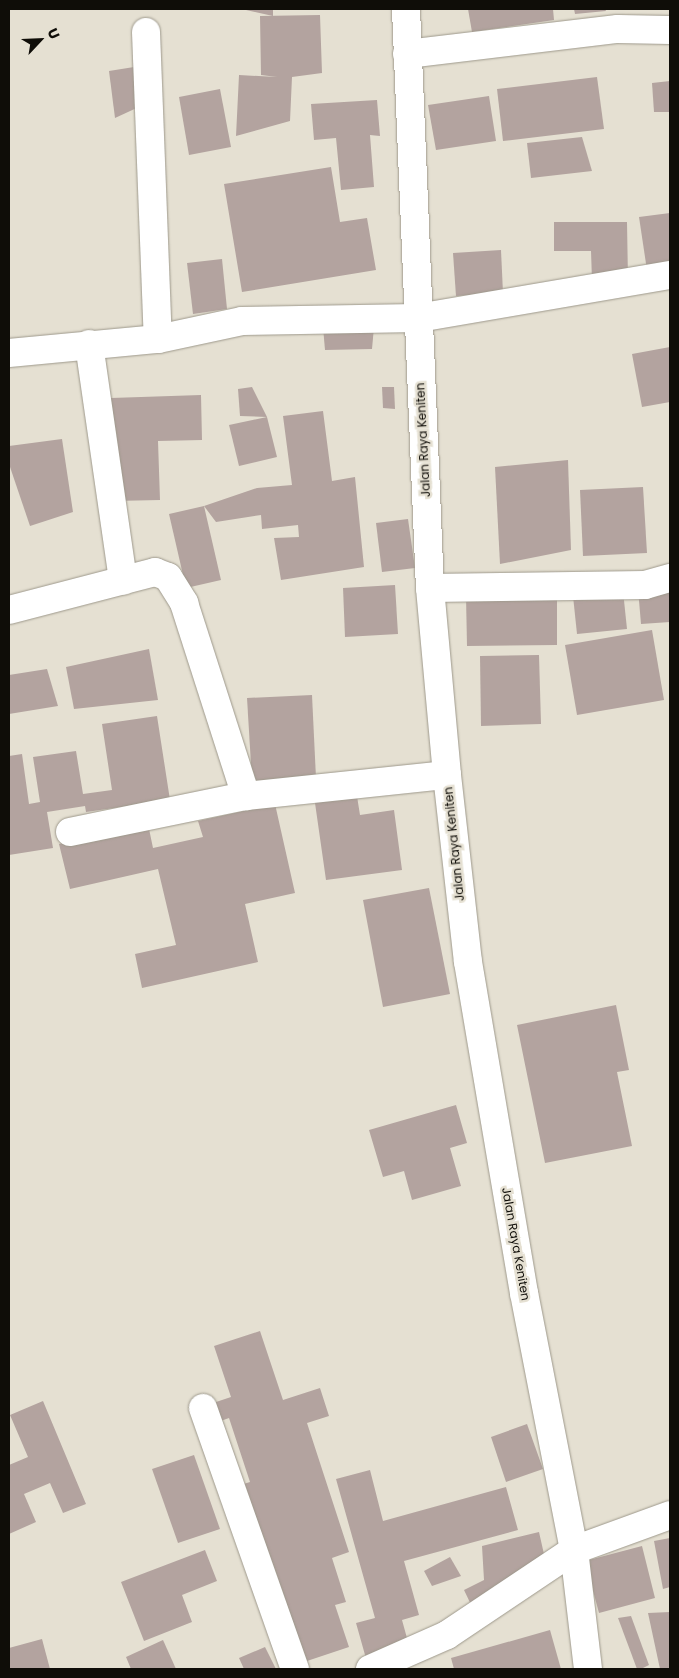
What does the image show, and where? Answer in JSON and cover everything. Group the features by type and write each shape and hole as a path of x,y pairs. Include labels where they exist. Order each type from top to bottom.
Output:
{"street":[{"name":"Jalan Raya Keniten","path":"406,9 430,588 447,775 468,962 524,1293 574,1550 588,1669"},
{"path":"407,54 618,29 670,30"},
{"path":"146,32 158,339"},
{"path":"9,353 158,339 242,321 418,318 670,275"},
{"path":"89,344 123,581"},
{"path":"9,610 155,572 178,588 246,796"},
{"path":"430,588 645,585 670,578"},
{"path":"70,832 246,796 447,775"},
{"path":"203,1408 295,1669"},
{"path":"370,1669 447,1635 574,1550 670,1515"}],"building":[{"path":"273,9 273,16 246,10"},
{"path":"468,9 553,9 554,20 472,32"},
{"path":"574,9 605,9 606,11 575,14"},
{"path":"320,15 322,73 292,77 290,121 236,136 239,75 277,77 261,75 260,16"},
{"path":"134,67 141,106 115,118 109,71"},
{"path":"597,77 604,129 503,141 497,89"},
{"path":"670,81 670,112 654,112 652,83"},
{"path":"220,89 231,147 189,155 179,97"},
{"path":"489,96 496,141 436,150 428,105"},
{"path":"377,100 380,136 370,135 374,187 341,190 336,138 314,140 311,104"},
{"path":"582,137 592,171 531,178 527,143"},
{"path":"331,167 340,222 367,218 376,270 242,292 224,184"},
{"path":"670,213 670,274 648,277 639,217"},
{"path":"554,222 627,222 628,280 592,280 591,251 554,251"},
{"path":"501,250 503,293 456,296 453,253"},
{"path":"222,259 227,309 193,314 187,263"},
{"path":"323,327 374,327 372,349 325,350"},
{"path":"670,347 670,402 642,407 632,354"},
{"path":"252,387 267,417 240,416 238,389"},
{"path":"382,387 394,387 395,409 383,408"},
{"path":"201,395 202,440 158,441 160,500 114,501 111,398"},
{"path":"323,411 332,481 355,477 364,567 281,580 274,538 299,537 298,525 262,529 261,515 216,522 204,506 257,488 292,485 283,416"},
{"path":"267,417 277,457 239,466 229,425"},
{"path":"62,439 73,512 30,526 9,464 9,446"},
{"path":"568,460 571,550 500,564 495,467"},
{"path":"643,487 647,553 583,556 580,490"},
{"path":"204,506 221,580 186,588 169,514"},
{"path":"408,519 415,568 382,572 376,523"},
{"path":"395,585 398,634 345,637 343,588"},
{"path":"670,586 670,622 641,624 638,589"},
{"path":"623,591 627,629 577,634 573,596"},
{"path":"557,595 557,645 467,646 466,596"},
{"path":"652,630 664,700 577,715 565,645"},
{"path":"149,649 158,700 74,709 66,667"},
{"path":"539,655 541,724 481,726 480,656"},
{"path":"47,669 58,706 9,714 9,675"},
{"path":"312,695 316,778 252,781 247,698"},
{"path":"157,716 170,800 86,812 85,806 47,812 53,848 9,855 9,756 22,754 29,804 40,802 33,757 76,751 83,794 112,790 102,724"},
{"path":"356,790 360,815 394,810 402,870 326,880 314,796"},
{"path":"275,804 295,893 245,904 258,962 142,988 135,954 176,945 158,869 70,889 59,844 148,824 153,848 203,837 198,821"},
{"path":"429,888 450,994 383,1007 363,900"},
{"path":"616,1005 629,1070 617,1072 632,1146 545,1163 517,1025"},
{"path":"456,1105 467,1143 450,1148 461,1186 412,1200 404,1171 383,1177 369,1130"},
{"path":"260,1331 283,1400 320,1388 329,1416 307,1423 349,1552 332,1558 346,1602 335,1605 349,1647 301,1663 237,1486 250,1482 229,1418 215,1423 210,1404 231,1397 214,1346"},
{"path":"43,1401 86,1504 63,1513 50,1483 24,1494 36,1522 9,1534 9,1465 28,1457 10,1415"},
{"path":"527,1424 543,1469 506,1482 491,1437"},
{"path":"194,1455 220,1529 178,1543 152,1469"},
{"path":"370,1470 383,1521 506,1487 518,1530 404,1561 419,1615 402,1620 410,1649 367,1662 356,1623 375,1618 336,1479"},
{"path":"539,1532 548,1572 494,1586 488,1609 475,1613 464,1590 484,1580 482,1546"},
{"path":"670,1538 670,1587 663,1589 654,1541"},
{"path":"642,1546 655,1598 599,1613 585,1561"},
{"path":"205,1550 217,1581 182,1595 192,1622 144,1641 121,1582"},
{"path":"450,1557 461,1576 432,1586 424,1571"},
{"path":"670,1612 670,1668 660,1669 648,1613"},
{"path":"631,1616 649,1665 641,1669 637,1669 618,1618"},
{"path":"550,1630 561,1669 454,1669 451,1658"},
{"path":"42,1639 50,1669 9,1669 9,1648"},
{"path":"163,1640 176,1669 131,1669 126,1657"},
{"path":"265,1647 276,1669 244,1669 239,1658"}]}
